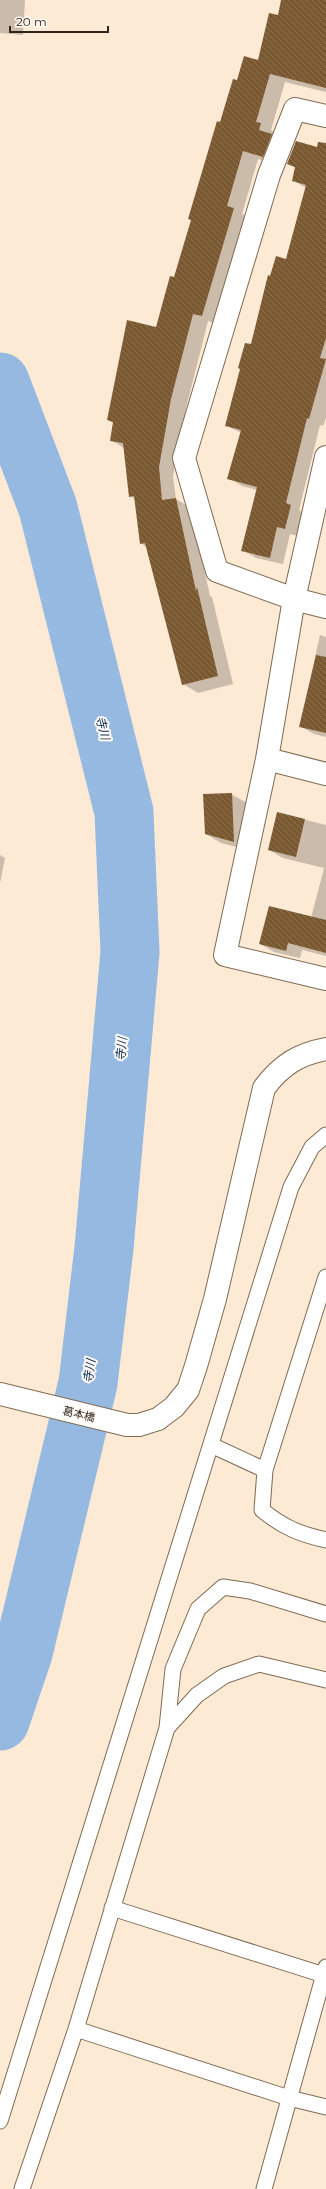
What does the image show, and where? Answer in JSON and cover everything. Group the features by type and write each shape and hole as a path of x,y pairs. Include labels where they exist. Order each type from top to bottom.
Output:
{"street":[{"path":"326,116 294,109 268,175 184,458 217,571 294,599 326,607"},
{"path":"326,457 294,599 267,758 225,955 326,979"},
{"path":"267,758 326,774"},
{"name":"葛本橋","path":"0,1394 127,1425 139,1424 158,1419 174,1407 188,1390 215,1299 253,1130 264,1088 276,1072 293,1059 310,1052 326,1049"}],"lane":[{"path":"0,2121 291,1187 312,1147 326,1135"},
{"path":"326,1277 265,1470 262,1510 281,1525 303,1535 326,1540"},
{"path":"211,1445 265,1470"},
{"path":"22,2189 76,2029 168,1728 173,1669 198,1610 223,1588 250,1591 326,1614"},
{"path":"168,1728 196,1695 224,1676 259,1664 326,1680"},
{"path":"112,1908 325,1971 264,2189"},
{"path":"76,2029 289,2098 326,2107"}],"building":[{"path":"281,0 326,0 326,88 270,74 256,122 261,123 259,130 272,134 263,157 243,151 227,206 234,208 202,316 193,314 171,399 159,467 162,500 176,498 196,591 197,587 218,676 182,685 145,543 140,544 134,496 129,497 123,443 110,441 113,422 107,420 127,320 156,327 170,276 174,277 191,220 188,219 217,121 220,122 233,79 237,80 244,56 258,60 269,13 278,15"},
{"path":"296,141 317,147 318,142 326,143 326,338 320,358 326,359 309,419 307,418 286,503 291,505 285,529 277,527 270,558 241,551 257,487 227,479 241,430 225,426 240,369 238,368 245,343 251,344 268,275 270,276 276,256 286,259 306,185 292,181 295,167 287,164"},
{"path":"316,655 326,657 326,733 299,727"},
{"path":"232,793 234,842 205,834 203,794"},
{"path":"277,812 305,819 296,857 268,850"},
{"path":"269,906 326,920 326,953 288,943 286,951 259,944"}],"waterway":[{"name":"寺川","path":"0,382 48,508 124,812 130,952 104,1248 88,1383 23,1653 0,1721"}]}
